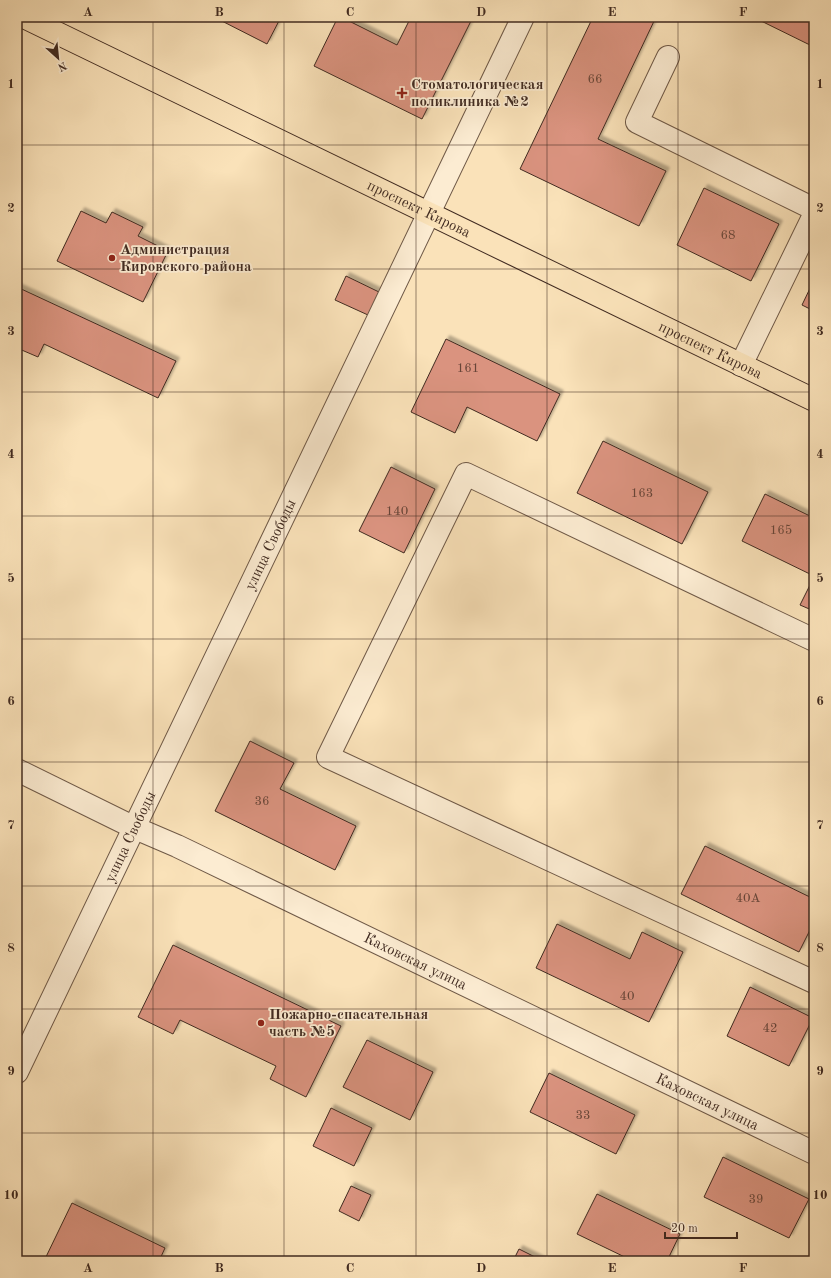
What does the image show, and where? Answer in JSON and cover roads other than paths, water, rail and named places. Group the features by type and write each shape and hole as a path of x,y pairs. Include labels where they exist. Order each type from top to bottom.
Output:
{"main road":[{"name":"проспект Кирова","path":"24,17 814,400"}],"street":[{"name":"улица Свободы","path":"17,1072 523,17"},
{"path":"668,57 637,122 814,209"},
{"path":"741,365 814,215"},
{"path":"814,640 466,474 328,757 814,982"},
{"name":"Каховская улица","path":"17,770 134,828 177,846 814,1153"}],"place":[{"name":"Стоматологическая поликлиника №2","path":"402,93"},
{"name":"Администрация Кировского района","path":"112,258"},
{"name":"Пожарно-спасательная часть №5","path":"261,1023"}]}
